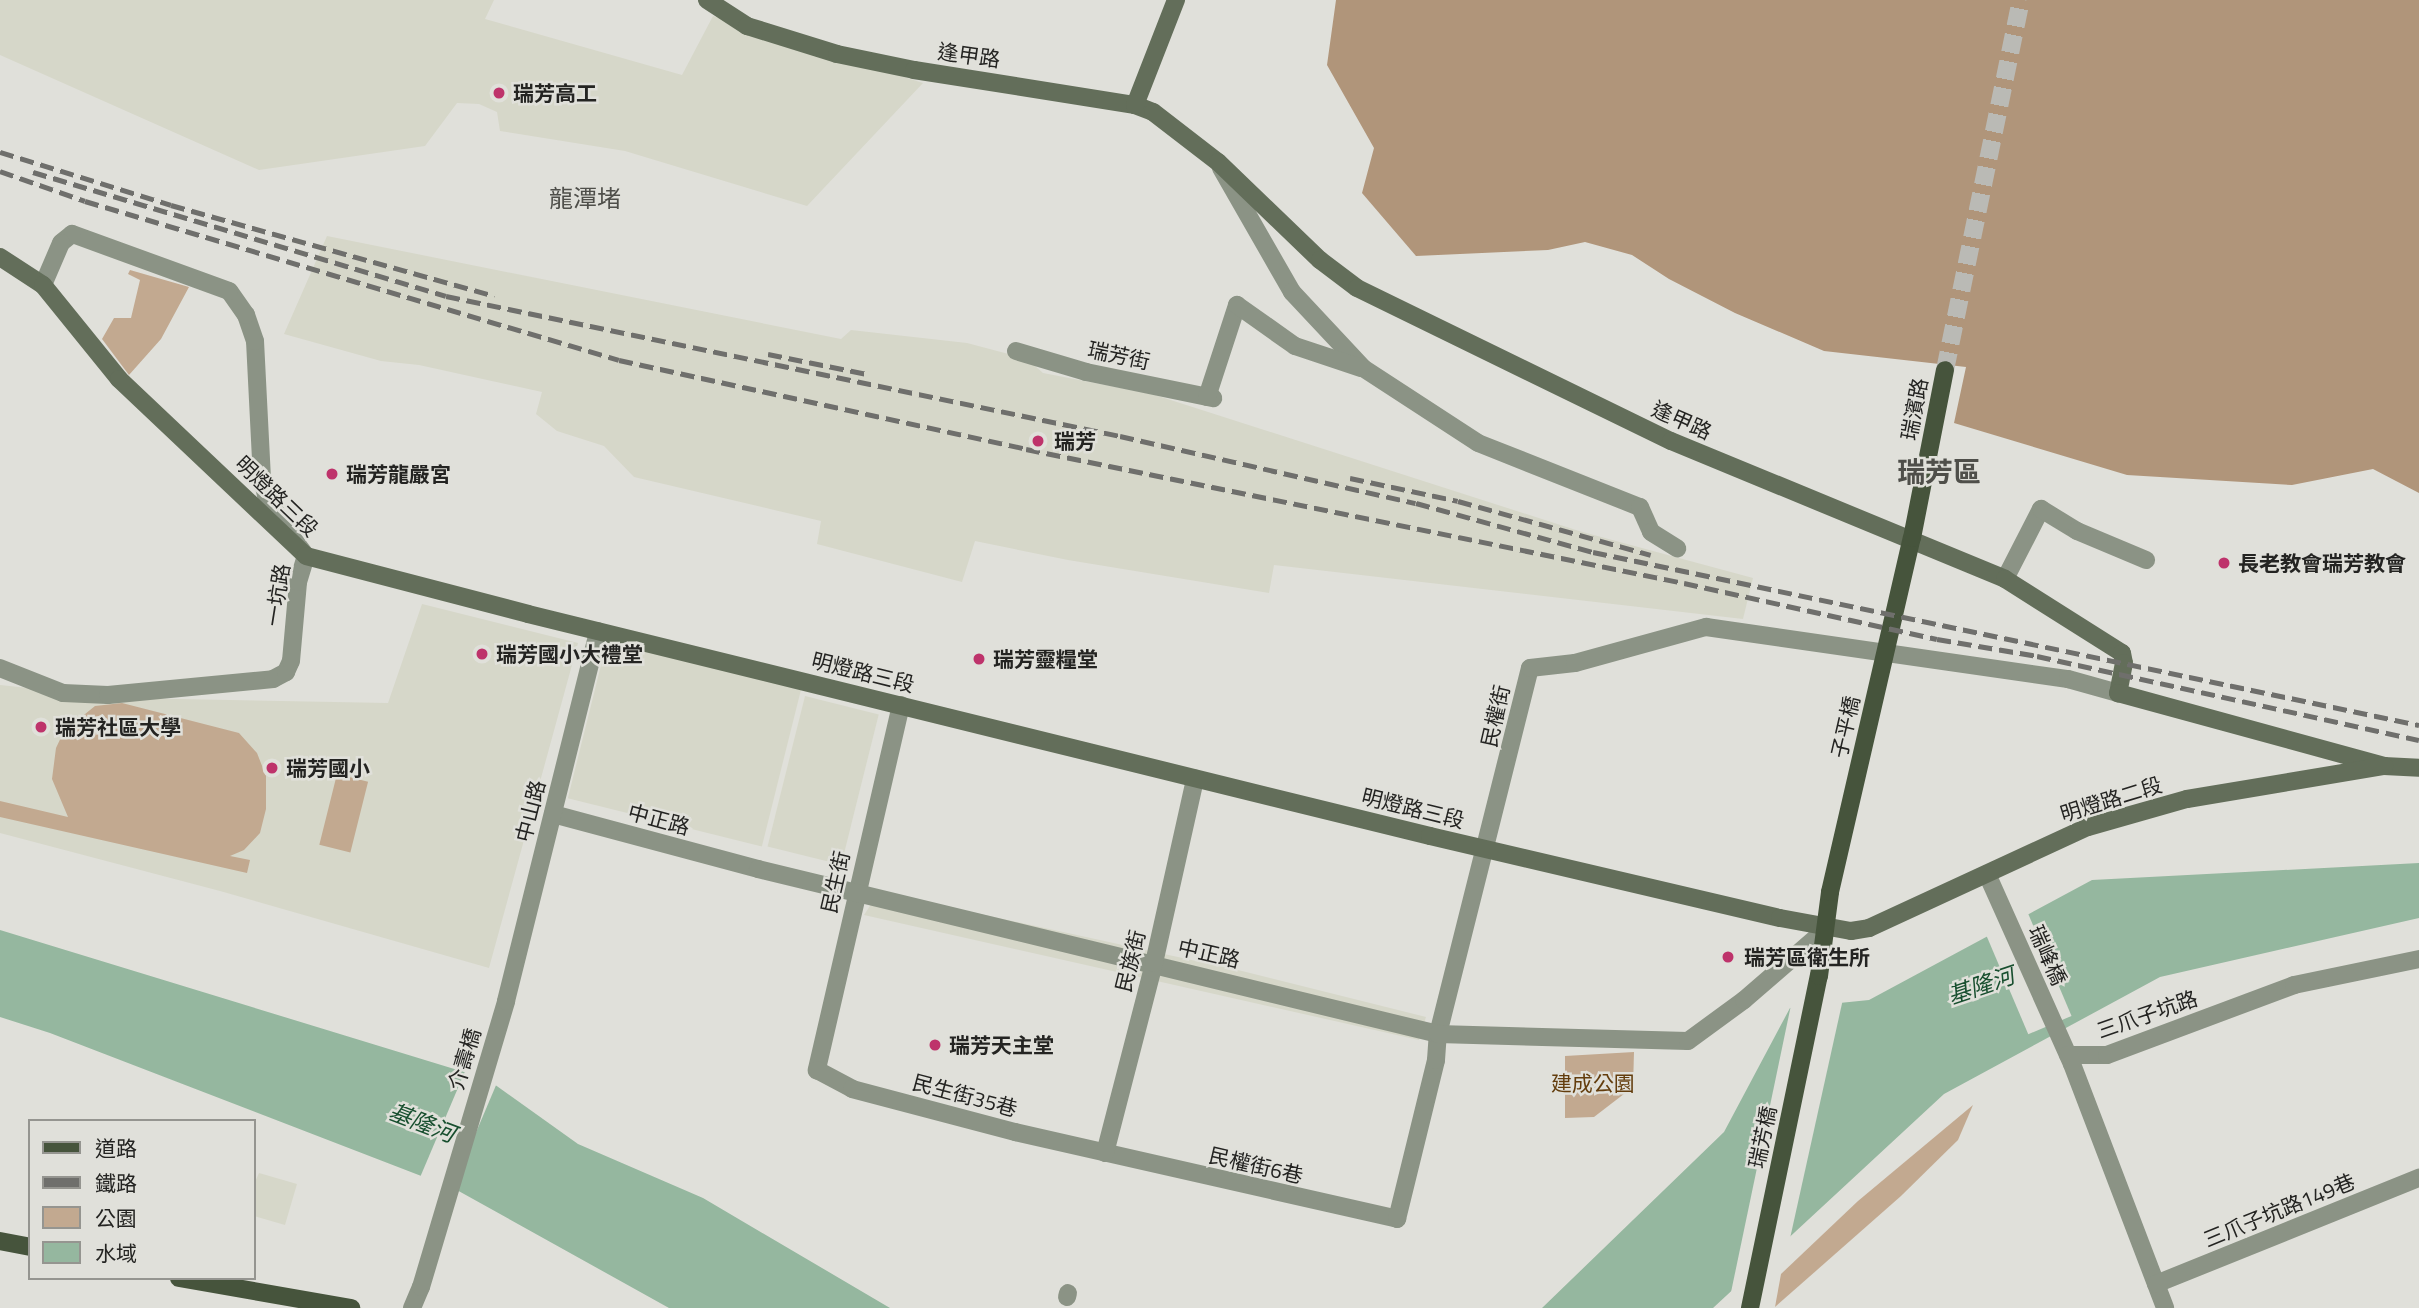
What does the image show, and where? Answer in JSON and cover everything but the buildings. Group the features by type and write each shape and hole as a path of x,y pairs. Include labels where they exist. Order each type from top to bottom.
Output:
{"main road":[{"name":"瑞濱路","path":"1912,538 1945,370"},
{"name":"子平橋","path":"1827,928 1830,892 1912,538"},
{"name":"瑞芳橋","path":"1750,1308 1827,928"},
{"path":"0,1241 28,1247"},
{"path":"190,1280 351,1308"}],"street":[{"name":"逢甲路","path":"707,0 747,26 837,54 914,70 1135,105 1153,113 1218,162 1320,260 1357,288 1671,441 1912,538 2005,579 2122,653 2124,663 2118,693"},
{"path":"1135,105 1176,0"},
{"name":"逢甲路","path":"1218,162 1292,292 1363,368 1478,443 1640,507 1651,532 1677,548"},
{"name":"一坑路","path":"0,668 63,693 108,695 273,679 286,672 291,661 298,582 306,556 284,527 266,495 262,479 255,341 246,315 229,291 72,234 61,243 43,285"},
{"name":"明燈路三段","path":"0,257 43,285 119,379 306,556 1195,779 1827,928"},
{"name":"瑞芳街","path":"1016,351 1086,372 1210,397 1237,304 1295,346 1363,368"},
{"path":"2005,579 2041,509 2077,531 2147,560"},
{"name":"民權街","path":"1397,1219 1436,1060 1438,1034 1530,668 1575,663 1706,627 1980,668"},
{"name":"中山路","path":"506,1001 598,631"},
{"name":"明燈路二段","path":"1980,668 2068,679 2384,766 2419,768"},
{"name":"民生街","path":"817,1070 901,705"},
{"name":"明燈路二段","path":"1827,928 1851,931 1869,928 2088,827 2187,799 2384,766"},
{"name":"民族街","path":"1105,1153 1154,964 1195,779"},
{"name":"中正路","path":"553,814 856,893 1438,1034 1688,1041 1744,1000 1827,928"},
{"name":"瑞峰橋","path":"1987,874 2068,1055"},
{"name":"三爪子坑路","path":"2068,1055 2107,1055 2294,985 2419,959"},
{"name":"介壽橋","path":"412,1308 506,1001"},
{"path":"2068,1055 2163,1308"},
{"name":"民生街35巷","path":"817,1070 852,1089 1105,1153"},
{"name":"民權街6巷","path":"1105,1153 1397,1219"},
{"name":"三爪子坑路149巷","path":"2156,1284 2419,1178"}],"shaded area":[{"name":"瑞芳高工","path":"0,0 494,0 485,19 682,75 713,16 923,83 807,206 625,151 500,131 497,112 479,104 457,103 425,146 259,170 0,55"},
{"path":"1336,0 2419,0 2419,493 2373,469 2292,485 2127,475 1954,423 1966,367 1824,351 1735,313 1669,279 1632,255 1585,242 1548,250 1416,256 1362,193 1374,148 1327,65"},
{"path":"327,236 841,339 851,330 967,343 1027,359 1043,373 1152,394 1579,531 1753,578 1743,619 1274,565 1269,593 1068,560 975,541 962,582 817,544 821,521 634,477 604,446 557,431 536,414 542,392 419,365 381,361 284,334"},
{"name":"瑞芳國小","path":"422,604 578,643 489,968 220,891 0,833 0,685 124,698 388,703"},
{"path":"607,641 801,689 762,847 568,798"},
{"path":"805,696 879,714 841,865 768,846"},
{"path":"879,892 1242,971 1426,1017 1419,1040 864,915"},
{"path":"259,1173 297,1184 285,1225 256,1217 256,1180"}],"green space":[{"path":"130,270 189,287 161,339 129,375 102,339 114,318 131,318 140,280 128,274"},
{"path":"122,703 239,733 257,753 266,776 266,809 260,833 244,850 230,856 250,860 247,873 0,817 0,801 68,817 52,779 56,748 64,731 95,706"},
{"path":"337,774 368,782 350,853 319,845"},
{"name":"建成公園","path":"1634,1052 1633,1087 1594,1117 1565,1118 1565,1056"},
{"path":"1973,1105 1958,1140 1901,1196 1775,1307 1781,1274 1858,1201"}],"water":[{"name":"基隆河","path":"2419,863 2419,918 2160,977 1944,1094 1713,1308 1542,1308 1724,1132 1790,1008 1869,1000 2092,880"},
{"name":"基隆河","path":"0,930 487,1079 578,1144 703,1198 890,1308 669,1308 455,1189 50,1033 0,1017"}],"pier":[{"path":"2027,911 2072,1016 2028,1034 1984,929"},
{"path":"1843,999 1789,1243 1730,1297 1791,1005"},
{"path":"466,1069 497,1082 450,1193 419,1179"}],"tunnel":[{"path":"1945,370 2021,0"}],"railway":[{"path":"0,152 171,205 494,296"},
{"path":"0,171 85,201 619,360 1026,449 1684,583 1937,639 2037,656 2419,740"},
{"path":"33,172 446,296 1120,436 1416,503 1593,552 2419,725"},
{"path":"768,354 867,374"},
{"path":"1350,478 1458,501 1651,555"}],"place":[{"name":"瑞芳高工","path":"499,93"},
{"name":"瑞芳","path":"1038,441"},
{"name":"瑞芳龍嚴宮","path":"332,474"},
{"name":"長老教會瑞芳教會","path":"2224,563"},
{"name":"瑞芳國小大禮堂","path":"482,654"},
{"name":"瑞芳靈糧堂","path":"979,659"},
{"name":"瑞芳社區大學","path":"41,727"},
{"name":"瑞芳國小","path":"272,768"},
{"name":"瑞芳區衛生所","path":"1728,957"},
{"name":"瑞芳天主堂","path":"935,1045"}],"district":[{"name":"龍潭堵","path":"585,199"},
{"name":"瑞芳區","path":"1939,472"}]}
